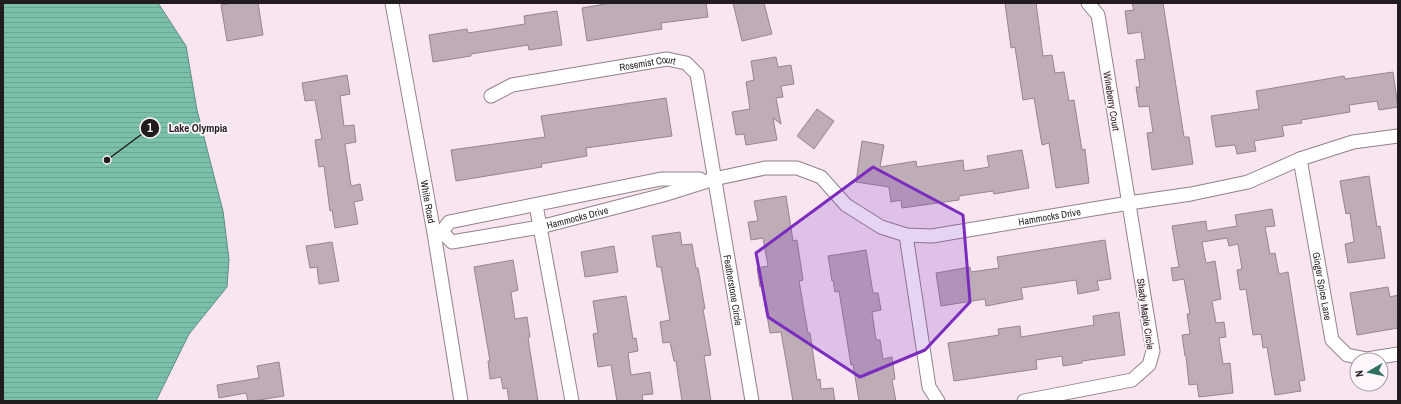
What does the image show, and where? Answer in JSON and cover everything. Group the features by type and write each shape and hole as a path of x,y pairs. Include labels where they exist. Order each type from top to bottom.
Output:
{"street":[{"name":"White Road","path":"392,3 438,233 461,401"},
{"name":"Wineberry Court","path":"1088,3 1098,15 1129,203"},
{"name":"Rosemist Court","path":"491,96 512,85 667,59 686,63 697,74 714,179"},
{"name":"Hammocks Drive","path":"714,179 661,179 449,222 438,233 452,242 540,227 663,195 714,179 766,168 796,168 821,177 846,204 881,227 906,235 932,236 1191,194 1248,182 1300,159 1353,142 1398,136"},
{"name":"Ginger Spice Lane","path":"1300,159 1332,340 1347,355 1368,359 1398,354"},
{"name":"Featherstone Circle","path":"714,179 752,401"},
{"name":"Shady Maple Circle","path":"1024,401 1132,380 1149,365 1153,351 1129,203"},
{"path":"536,205 572,401"},
{"path":"906,235 929,387 938,401"}],"highlighted area":[{"path":"873,167 963,215 970,302 925,350 860,377 768,317 756,253"}],"shaded area":[{"path":"3,3 158,3 186,46 197,110 223,211 229,259 227,287 189,334 156,401 3,401"}],"building":[{"path":"234,3 258,3 263,35 227,41 221,5"},
{"path":"611,3 706,3 708,17 661,23 662,29 587,41 582,8"},
{"path":"733,3 764,3 772,34 742,41"},
{"path":"1005,3 1036,3 1043,56 1052,55 1055,73 1064,72 1069,101 1074,100 1082,150 1085,149 1089,183 1056,188 1049,143 1042,145 1034,98 1023,100 1015,47 1011,48"},
{"path":"1132,3 1163,3 1184,137 1189,137 1193,164 1152,170 1147,133 1153,132 1149,106 1139,107 1136,87 1140,87 1136,60 1145,59 1141,32 1128,34 1125,11 1134,10"},
{"path":"557,11 562,45 529,50 528,45 433,62 429,35 467,29 468,33 525,24 524,16"},
{"path":"776,57 778,67 791,65 794,84 781,86 783,97 776,98 781,124 773,118 777,140 746,145 744,134 736,135 732,112 750,109 746,82 754,80 751,61"},
{"path":"1393,72 1398,107 1379,110 1377,101 1349,105 1350,112 1301,120 1302,123 1282,126 1284,136 1254,141 1256,151 1237,154 1235,145 1216,147 1211,116 1259,109 1256,91 1344,76 1345,79"},
{"path":"347,75 350,94 340,96 344,126 354,125 356,142 345,144 351,186 360,184 363,200 354,202 358,224 335,228 332,210 330,211 324,166 319,167 315,140 322,139 315,100 305,101 302,83"},
{"path":"666,98 672,136 586,148 587,156 541,164 542,167 456,181 451,150 545,137 541,116"},
{"path":"817,109 834,121 814,149 797,136"},
{"path":"862,141 884,145 880,167 916,161 917,167 963,160 964,171 989,167 987,156 1022,150 1029,188 994,194 993,191 959,196 959,200 902,208 901,200 891,202 889,187 856,182"},
{"path":"1369,176 1377,227 1380,226 1385,258 1348,263 1345,244 1354,242 1350,213 1346,214 1340,181"},
{"path":"786,196 793,241 797,240 803,280 799,281 808,333 810,333 817,380 820,379 821,389 833,388 835,401 793,401 781,332 770,333 762,286 760,287 757,268 768,266 763,238 751,240 748,222 758,221 754,201"},
{"path":"1272,209 1275,226 1265,227 1270,254 1275,253 1279,274 1288,272 1305,380 1299,381 1301,391 1275,395 1267,347 1263,348 1261,334 1253,335 1246,289 1240,290 1237,270 1242,269 1238,244 1229,246 1227,238 1202,242 1206,263 1215,261 1221,299 1212,301 1216,323 1224,322 1226,337 1219,338 1223,364 1230,363 1233,393 1199,397 1197,384 1189,385 1182,335 1190,334 1187,314 1190,314 1184,279 1173,281 1171,268 1179,267 1172,226 1206,221 1207,231 1237,226 1235,215"},
{"path":"680,232 682,245 692,244 696,268 698,268 711,355 704,356 711,401 682,401 676,361 674,361 670,342 663,343 660,322 670,320 661,267 657,267 652,236"},
{"path":"1105,240 1111,279 1097,281 1099,290 1078,294 1076,280 1021,288 1023,299 986,306 985,299 941,306 936,273 970,267 971,272 999,268 997,257"},
{"path":"332,242 339,281 319,284 317,267 310,268 306,246"},
{"path":"614,246 618,272 585,277 581,252"},
{"path":"866,250 873,293 878,293 881,310 872,312 876,340 880,340 883,359 892,357 895,379 892,380 896,401 859,401 853,364 851,365 839,291 835,292 833,280 832,281 828,256"},
{"path":"513,260 518,290 511,292 515,319 527,317 530,337 528,338 538,401 509,401 507,388 503,389 501,377 490,379 488,361 490,361 474,267"},
{"path":"1388,287 1390,297 1398,295 1398,328 1357,335 1350,293"},
{"path":"626,296 633,339 636,338 638,351 628,353 631,375 650,372 653,394 642,395 643,401 617,401 611,365 598,367 593,334 598,333 593,301"},
{"path":"1119,312 1125,355 1082,361 1082,363 1063,366 1062,356 1036,360 1037,369 954,381 948,343 999,335 998,329 1020,326 1021,337 1094,325 1093,316"},
{"path":"279,362 284,396 248,401 246,393 219,398 217,385 259,378 257,366"}],"place":[{"name":"Lake Olympia","path":"107,160"}]}
